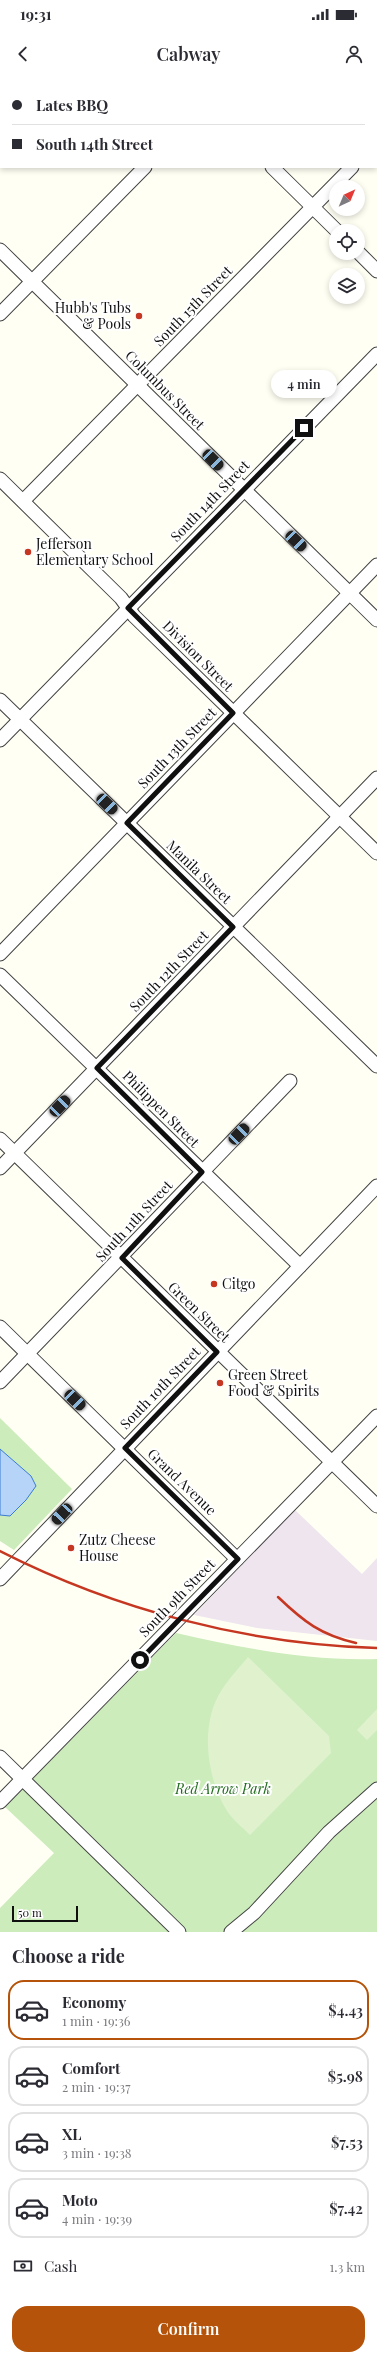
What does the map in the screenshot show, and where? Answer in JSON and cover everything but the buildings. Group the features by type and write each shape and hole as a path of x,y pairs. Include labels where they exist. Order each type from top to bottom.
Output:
{"street":[{"path":"0,314 144,168"},
{"path":"273,168 330,224"},
{"name":"South 15th Street","path":"23,502 351,168"},
{"name":"Columbus Street","path":"0,250 377,620"},
{"path":"365,259 377,271"},
{"name":"South 14th Street","path":"0,740 377,354"},
{"name":"Division Street","path":"0,479 121,598 128,608 233,713 377,853"},
{"name":"South 13th Street","path":"0,954 377,566"},
{"name":"Manila Street","path":"0,700 377,1066"},
{"name":"South 12th Street","path":"0,1168 377,778"},
{"name":"Philippen Street","path":"0,975 300,1266"},
{"name":"South 11th Street","path":"0,1382 122,1258 290,1081"},
{"name":"Green Street","path":"0,1139 217,1352 377,1506"},
{"name":"South 10th Street","path":"0,1579 377,1186"},
{"name":"Grand Avenue","path":"0,1328 238,1559"},
{"name":"South 9th Street","path":"0,1802 377,1416"},
{"path":"0,1757 179,1932"},
{"path":"232,1932 254,1912 330,1832 377,1789"}],"shaded area":[{"path":"295,1510 362,1574 377,1558 377,1641 257,1628 194,1615"}],"green space":[{"path":"0,1418 72,1489 14,1550 0,1541"},
{"name":"Red Arrow Park","path":"176,1633 226,1644 301,1656 377,1659 377,1932 0,1932 0,1908 54,1853 5,1807"},
{"path":"248,1657 329,1736 331,1753 250,1835 229,1814 220,1797 214,1782 208,1750 208,1733 215,1702 223,1688"},
{"path":"377,1709 377,1730 367,1740 357,1730"}],"water":[{"path":"0,1449 31,1476 36,1486 26,1500 10,1516 0,1515"}],"railway":[{"path":"0,1551 44,1572 90,1590 136,1607 183,1620 231,1631 280,1639 328,1645 377,1648"},
{"path":"278,1597 296,1614 323,1632 356,1643"}],"place":[{"name":"Hubb's Tubs & Pools","path":"139,316"},
{"name":"Jefferson Elementary School","path":"28,552"},
{"name":"Citgo","path":"214,1284"},
{"name":"Green Street Food & Spirits","path":"220,1383"},
{"name":"Zutz Cheese House","path":"71,1548"}],"route":[{"path":"140,1660 238,1559 125,1448 217,1352 122,1258 202,1172 97,1068 233,927 127,823 233,713 134,616 128,608 304,428"}]}
